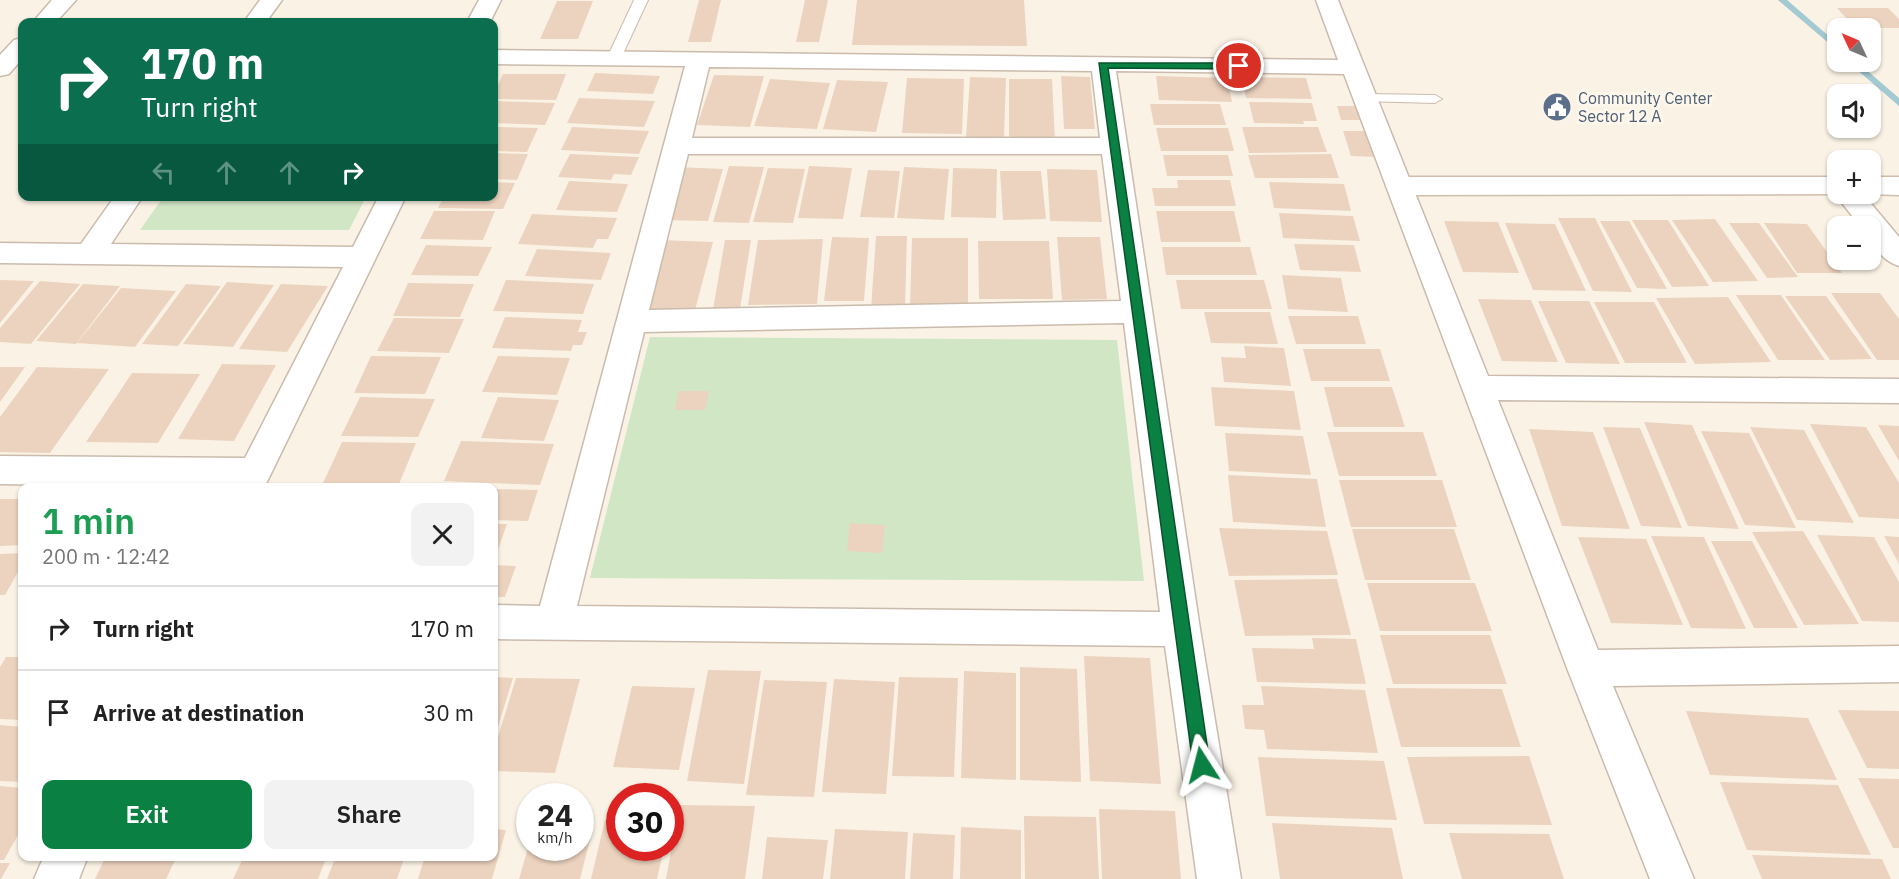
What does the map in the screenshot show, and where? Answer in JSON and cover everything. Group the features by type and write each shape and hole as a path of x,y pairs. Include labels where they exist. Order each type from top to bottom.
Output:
{"street":[{"path":"48,18 65,0"},
{"path":"258,18 271,0"},
{"path":"481,18 490,0"},
{"path":"1327,0 1586,668 1672,879"},
{"path":"0,69 18,49"},
{"path":"498,57 1353,67"},
{"path":"554,622 699,59"},
{"path":"1103,65 1181,629 1219,879"},
{"path":"677,146 1114,146"},
{"path":"1399,186 1827,186"},
{"path":"1881,186 1899,186"},
{"path":"90,254 127,201"},
{"path":"0,470 251,480 391,201"},
{"path":"1857,204 1899,256"},
{"path":"0,253 363,257"},
{"path":"632,321 1137,312"},
{"path":"1478,388 1899,391"},
{"path":"498,622 1181,629"},
{"path":"1586,668 1899,664"},
{"path":"56,879 65,861"}],"lane":[{"path":"614,58 641,0"},
{"path":"1365,99 1435,99"}],"green space":[{"path":"160,201 364,201 349,230 140,230"},
{"path":"650,337 1117,340 1144,581 590,578"}],"building":[{"path":"699,0 721,0 711,42 688,42"},
{"path":"805,0 828,0 819,42 796,42"},
{"path":"857,0 1024,0 1027,46 852,45"},
{"path":"557,1 593,1 578,39 540,39"},
{"path":"1837,8 1888,8 1899,19 1899,28 1881,28 1881,18 1846,18"},
{"path":"595,73 660,76 653,94 587,91"},
{"path":"503,74 566,74 556,100 498,99 498,85"},
{"path":"714,75 764,76 750,127 697,125"},
{"path":"1061,76 1090,77 1095,129 1064,129"},
{"path":"1156,76 1227,78 1232,102 1159,100"},
{"path":"970,77 1006,78 1004,138 966,137"},
{"path":"1242,77 1306,78 1312,99 1246,98"},
{"path":"907,78 964,79 962,134 902,133"},
{"path":"770,79 830,83 817,129 754,126"},
{"path":"1009,79 1052,79 1055,140 1009,139"},
{"path":"837,80 888,82 876,132 823,129"},
{"path":"579,98 655,101 644,127 567,123"},
{"path":"498,101 555,103 545,125 498,123"},
{"path":"1249,102 1312,103 1317,121 1303,121 1304,124 1254,123"},
{"path":"1150,104 1220,104 1226,125 1154,125"},
{"path":"1337,106 1362,106 1366,120 1341,120"},
{"path":"498,127 538,128 527,152 498,151"},
{"path":"572,127 649,131 639,154 561,150"},
{"path":"1242,127 1318,127 1327,152 1249,153"},
{"path":"1156,128 1228,128 1234,151 1161,151"},
{"path":"1343,131 1366,131 1375,157 1351,156"},
{"path":"498,153 528,154 517,180 498,179"},
{"path":"570,154 639,157 631,175 614,174 611,180 558,177"},
{"path":"1331,154 1339,178 1255,178 1248,155"},
{"path":"1163,155 1228,155 1233,176 1167,176"},
{"path":"729,166 764,167 749,223 713,222"},
{"path":"809,166 852,168 843,219 798,218"},
{"path":"678,167 723,169 708,221 662,220"},
{"path":"904,167 949,169 944,220 897,218"},
{"path":"768,168 805,169 793,223 753,222"},
{"path":"953,168 997,169 996,218 951,217"},
{"path":"1047,169 1097,170 1102,222 1050,221"},
{"path":"868,170 900,171 894,218 860,217"},
{"path":"1000,171 1041,171 1046,219 1003,220"},
{"path":"1177,180 1230,180 1236,206 1155,206 1152,188 1178,188"},
{"path":"569,181 628,184 617,212 556,210"},
{"path":"498,182 515,183 503,209 438,208 442,201 498,201"},
{"path":"1269,182 1344,184 1351,211 1274,208"},
{"path":"434,211 495,211 483,240 420,239"},
{"path":"1156,211 1234,211 1241,242 1161,242"},
{"path":"1279,213 1353,216 1360,241 1283,238"},
{"path":"532,214 617,218 608,239 597,239 593,248 518,244"},
{"path":"1558,218 1595,218 1632,292 1593,291"},
{"path":"1715,219 1758,281 1713,282 1672,220"},
{"path":"1632,220 1668,220 1709,286 1672,287"},
{"path":"1444,221 1498,222 1519,273 1463,272"},
{"path":"1600,221 1629,221 1667,289 1637,288"},
{"path":"1505,223 1555,224 1586,291 1533,290"},
{"path":"1729,223 1759,223 1798,277 1767,278"},
{"path":"1764,223 1807,224 1827,252 1827,270 1840,270 1842,273 1797,273"},
{"path":"876,236 907,236 905,309 871,309"},
{"path":"832,237 869,238 864,301 824,301"},
{"path":"1057,237 1100,237 1107,299 1062,300"},
{"path":"912,238 968,238 968,306 910,306"},
{"path":"823,239 817,304 748,305 758,240"},
{"path":"660,240 713,242 694,314 638,312"},
{"path":"725,240 751,240 740,309 713,309"},
{"path":"978,241 1049,241 1053,299 979,299"},
{"path":"1294,244 1354,245 1361,272 1300,270"},
{"path":"426,245 492,247 478,276 411,275"},
{"path":"1162,247 1250,247 1257,275 1166,275"},
{"path":"537,249 611,253 601,280 525,276"},
{"path":"1282,275 1341,278 1348,312 1288,309"},
{"path":"0,280 34,281 0,323"},
{"path":"506,280 594,284 583,314 493,311"},
{"path":"1176,280 1264,280 1272,309 1181,309"},
{"path":"40,281 80,284 31,344 0,342 0,328"},
{"path":"227,282 274,285 233,347 183,344"},
{"path":"408,283 474,284 460,317 393,316"},
{"path":"83,284 120,286 76,344 36,341"},
{"path":"186,284 221,286 178,346 142,344"},
{"path":"281,284 328,286 287,352 239,349"},
{"path":"121,288 176,291 135,347 77,343"},
{"path":"1831,293 1880,293 1899,319 1899,360 1877,360"},
{"path":"1736,295 1781,295 1825,360 1778,360"},
{"path":"1785,296 1826,296 1872,359 1830,360"},
{"path":"1728,297 1771,362 1695,364 1656,298"},
{"path":"1478,299 1531,300 1558,362 1502,361"},
{"path":"1538,301 1589,301 1620,364 1566,363"},
{"path":"1594,302 1654,302 1687,363 1625,363"},
{"path":"1204,312 1270,312 1278,344 1211,343"},
{"path":"1288,316 1358,316 1366,344 1296,344"},
{"path":"505,317 582,320 578,332 587,332 582,345 573,345 571,351 492,348"},
{"path":"394,318 464,319 449,353 377,351"},
{"path":"1244,346 1284,348 1291,386 1224,382 1221,357 1246,358"},
{"path":"1303,349 1380,349 1390,381 1311,381"},
{"path":"371,356 441,357 425,394 354,393"},
{"path":"498,356 570,358 557,395 482,392"},
{"path":"222,364 276,365 234,441 178,439"},
{"path":"0,367 25,367 0,402"},
{"path":"37,367 109,369 50,453 0,452 0,417"},
{"path":"132,373 200,374 158,443 86,442"},
{"path":"1211,387 1294,391 1301,430 1215,426"},
{"path":"1324,387 1392,387 1405,427 1334,427"},
{"path":"679,391 709,391 705,410 675,410"},
{"path":"360,397 435,399 418,437 341,436"},
{"path":"498,397 559,400 544,441 481,438"},
{"path":"1644,422 1692,425 1739,529 1688,526"},
{"path":"1810,424 1866,427 1899,483 1899,519 1859,517"},
{"path":"1878,425 1899,426 1899,461"},
{"path":"1603,427 1640,428 1682,528 1641,526"},
{"path":"1750,427 1804,430 1854,523 1797,520"},
{"path":"1529,429 1593,432 1630,529 1562,526"},
{"path":"1701,431 1749,433 1796,528 1745,525"},
{"path":"1327,432 1423,432 1437,476 1339,476"},
{"path":"1225,433 1303,436 1311,475 1229,471"},
{"path":"461,441 554,444 540,485 444,481"},
{"path":"342,442 416,443 399,483 323,483"},
{"path":"1228,475 1317,479 1326,527 1233,522"},
{"path":"1339,480 1442,480 1457,527 1351,527"},
{"path":"498,489 538,490 528,521 498,520"},
{"path":"0,499 18,499 18,545 0,546"},
{"path":"850,523 885,525 882,553 847,551"},
{"path":"498,524 507,524 498,550"},
{"path":"1219,528 1327,531 1338,575 1229,576"},
{"path":"1352,529 1454,529 1471,580 1365,580"},
{"path":"1803,531 1859,624 1804,625 1752,532"},
{"path":"1817,535 1874,537 1899,582 1899,622 1862,621"},
{"path":"1651,536 1704,537 1746,629 1691,628"},
{"path":"1884,536 1899,537 1899,564"},
{"path":"1578,537 1646,539 1683,625 1611,623"},
{"path":"1711,541 1752,541 1798,628 1754,628"},
{"path":"18,553 18,572 5,595 0,595 0,554"},
{"path":"498,565 516,566 505,597 498,597"},
{"path":"1337,579 1351,635 1245,636 1234,580"},
{"path":"1367,583 1475,583 1492,631 1380,631"},
{"path":"1380,635 1490,635 1507,684 1393,684"},
{"path":"1312,638 1356,639 1366,684 1257,682 1252,648 1314,649"},
{"path":"1084,656 1150,658 1161,784 1090,781"},
{"path":"6,657 18,657 18,720 0,719 0,667"},
{"path":"1020,667 1077,669 1081,782 1020,780"},
{"path":"708,670 761,671 744,784 687,781"},
{"path":"964,671 1016,673 1016,780 961,778"},
{"path":"498,677 513,678 498,727"},
{"path":"899,677 958,678 954,777 892,776"},
{"path":"516,678 580,679 555,773 498,771 498,737"},
{"path":"834,679 895,682 886,794 822,792"},
{"path":"764,680 827,682 814,797 746,795"},
{"path":"632,686 695,688 679,770 613,767"},
{"path":"1261,686 1365,690 1378,753 1267,749 1264,730 1245,729 1242,705 1264,705"},
{"path":"1386,688 1502,689 1521,747 1401,747"},
{"path":"1838,710 1899,711 1899,769 1867,768"},
{"path":"1686,711 1808,718 1837,780 1710,775"},
{"path":"0,725 18,727 18,782 0,781"},
{"path":"1529,756 1552,825 1424,824 1407,757"},
{"path":"1258,757 1384,761 1397,820 1266,816"},
{"path":"1858,778 1899,779 1899,848 1893,848"},
{"path":"1720,782 1838,785 1871,855 1747,850"},
{"path":"0,786 18,788 18,835 4,860 0,860"},
{"path":"684,805 755,806 745,879 666,879 669,861 684,861"},
{"path":"1099,809 1175,811 1181,879 1102,879"},
{"path":"1024,816 1096,817 1099,879 1025,879"},
{"path":"605,820 606,861 661,861 657,879 591,879"},
{"path":"1272,823 1392,828 1403,879 1280,879"},
{"path":"961,827 1021,830 1021,879 960,879"},
{"path":"498,829 506,830 498,858"},
{"path":"835,829 908,832 905,879 830,879"},
{"path":"913,833 955,835 953,879 910,879"},
{"path":"1449,833 1549,834 1564,879 1462,879"},
{"path":"767,837 828,840 823,879 762,879"},
{"path":"1752,855 1882,859 1891,879 1762,879"},
{"path":"104,861 175,861 166,879 95,879"},
{"path":"242,861 325,861 318,879 233,879"},
{"path":"334,861 403,861 397,879 327,879"},
{"path":"423,861 497,861 492,879 418,879"},
{"path":"524,861 585,861 580,879 519,879"},
{"path":"0,863 10,863 1,879 0,879"}],"waterway":[{"path":"1782,0 1827,39"},
{"path":"1863,72 1899,103"}],"place":[{"name":"Community Center Sector 12 A","path":"1557,107"}],"route":[{"path":"1202,765 1103,65 1239,66"}]}
